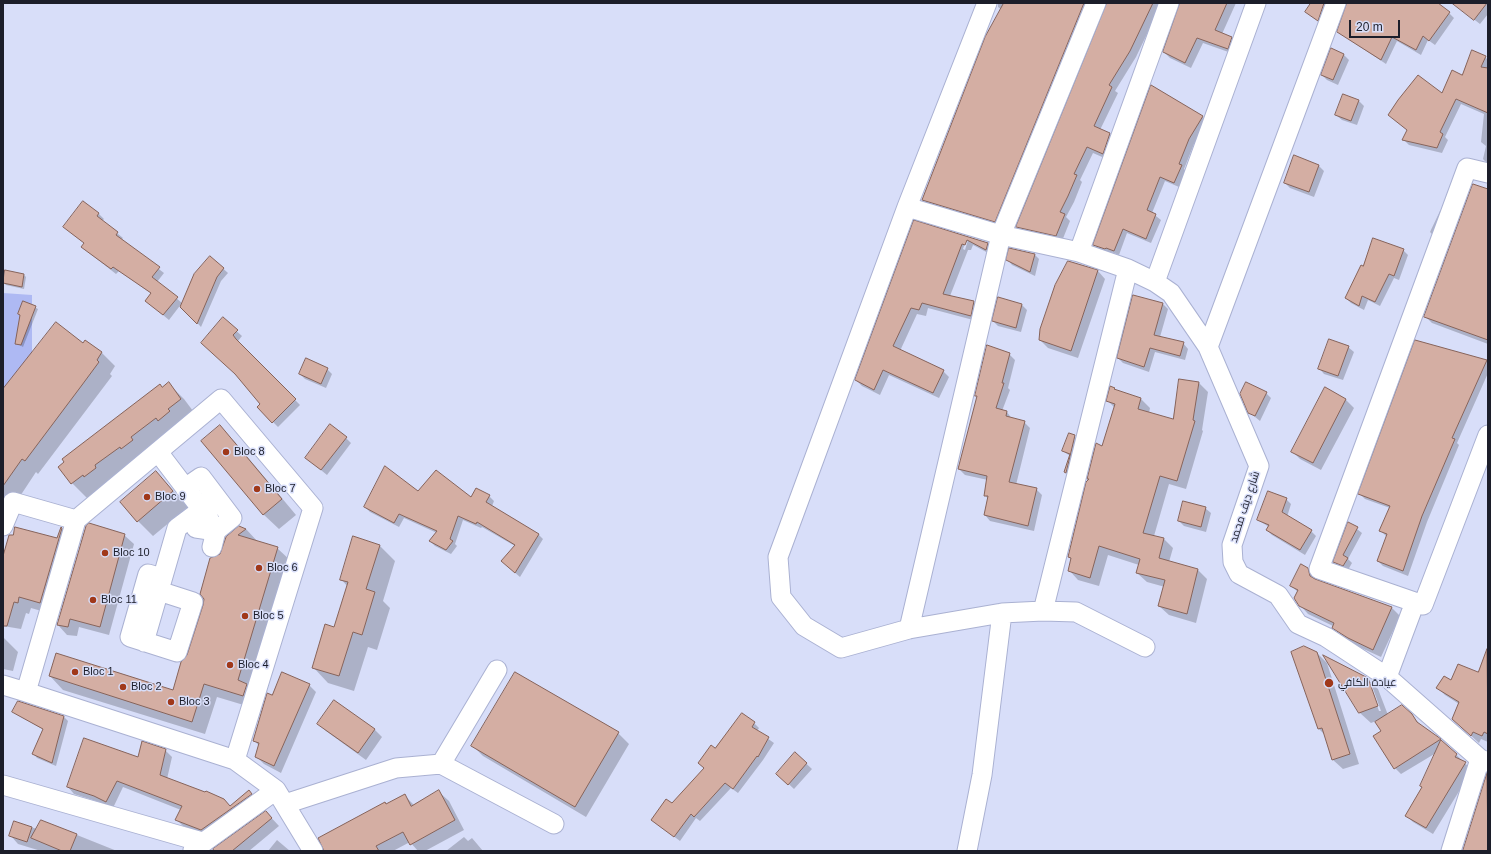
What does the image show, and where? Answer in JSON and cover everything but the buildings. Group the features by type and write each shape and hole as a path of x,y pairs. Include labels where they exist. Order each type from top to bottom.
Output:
{"street":[{"path":"987,3 907,207 778,557 781,597 804,626 841,648 909,629 1002,613 1044,611 1076,612 1145,647"},
{"path":"909,629 1001,235 1096,3"},
{"path":"1079,252 1168,3"},
{"path":"1155,282 1256,3"},
{"path":"1208,347 1336,3"},
{"path":"1488,173 1467,168 1319,569 1423,605 1488,435"},
{"name":"شارع ديف محمد","path":"907,207 1001,235 1079,252 1128,269 1155,282 1171,293 1208,347 1259,466 1232,544 1233,562 1239,574 1278,595 1298,624 1326,637 1387,676 1484,761"},
{"path":"1044,611 1128,269"},
{"path":"26,692 76,520 221,399 313,508 235,760"},
{"path":"158,452 200,510 209,520 196,528 214,539 232,518 201,477 185,488"},
{"path":"3,526 13,502 76,520"},
{"path":"160,585 193,602 177,652 144,642 160,585 177,528 200,510"},
{"path":"1387,676 1415,602"},
{"path":"967,851 982,776 1002,613"},
{"path":"441,764 497,670"},
{"path":"3,685 235,760 280,797 312,851"},
{"path":"1451,851 1484,761"},
{"path":"3,785 197,847 280,797 396,768 441,764 554,824"}],"shaded area":[{"path":"3,293 32,295 32,371 3,411"}],"place":[{"name":"Bloc 8","path":"226,452"},
{"name":"Bloc 7","path":"257,489"},
{"name":"Bloc 9","path":"147,497"},
{"name":"Bloc 10","path":"105,553"},
{"name":"Bloc 6","path":"259,568"},
{"name":"Bloc 11","path":"93,600"},
{"name":"Bloc 5","path":"245,616"},
{"name":"Bloc 4","path":"230,665"},
{"name":"Bloc 1","path":"75,672"},
{"name":"عيادة الكافي","path":"1329,683"},
{"name":"Bloc 2","path":"123,687"},
{"name":"Bloc 3","path":"171,702"}]}
